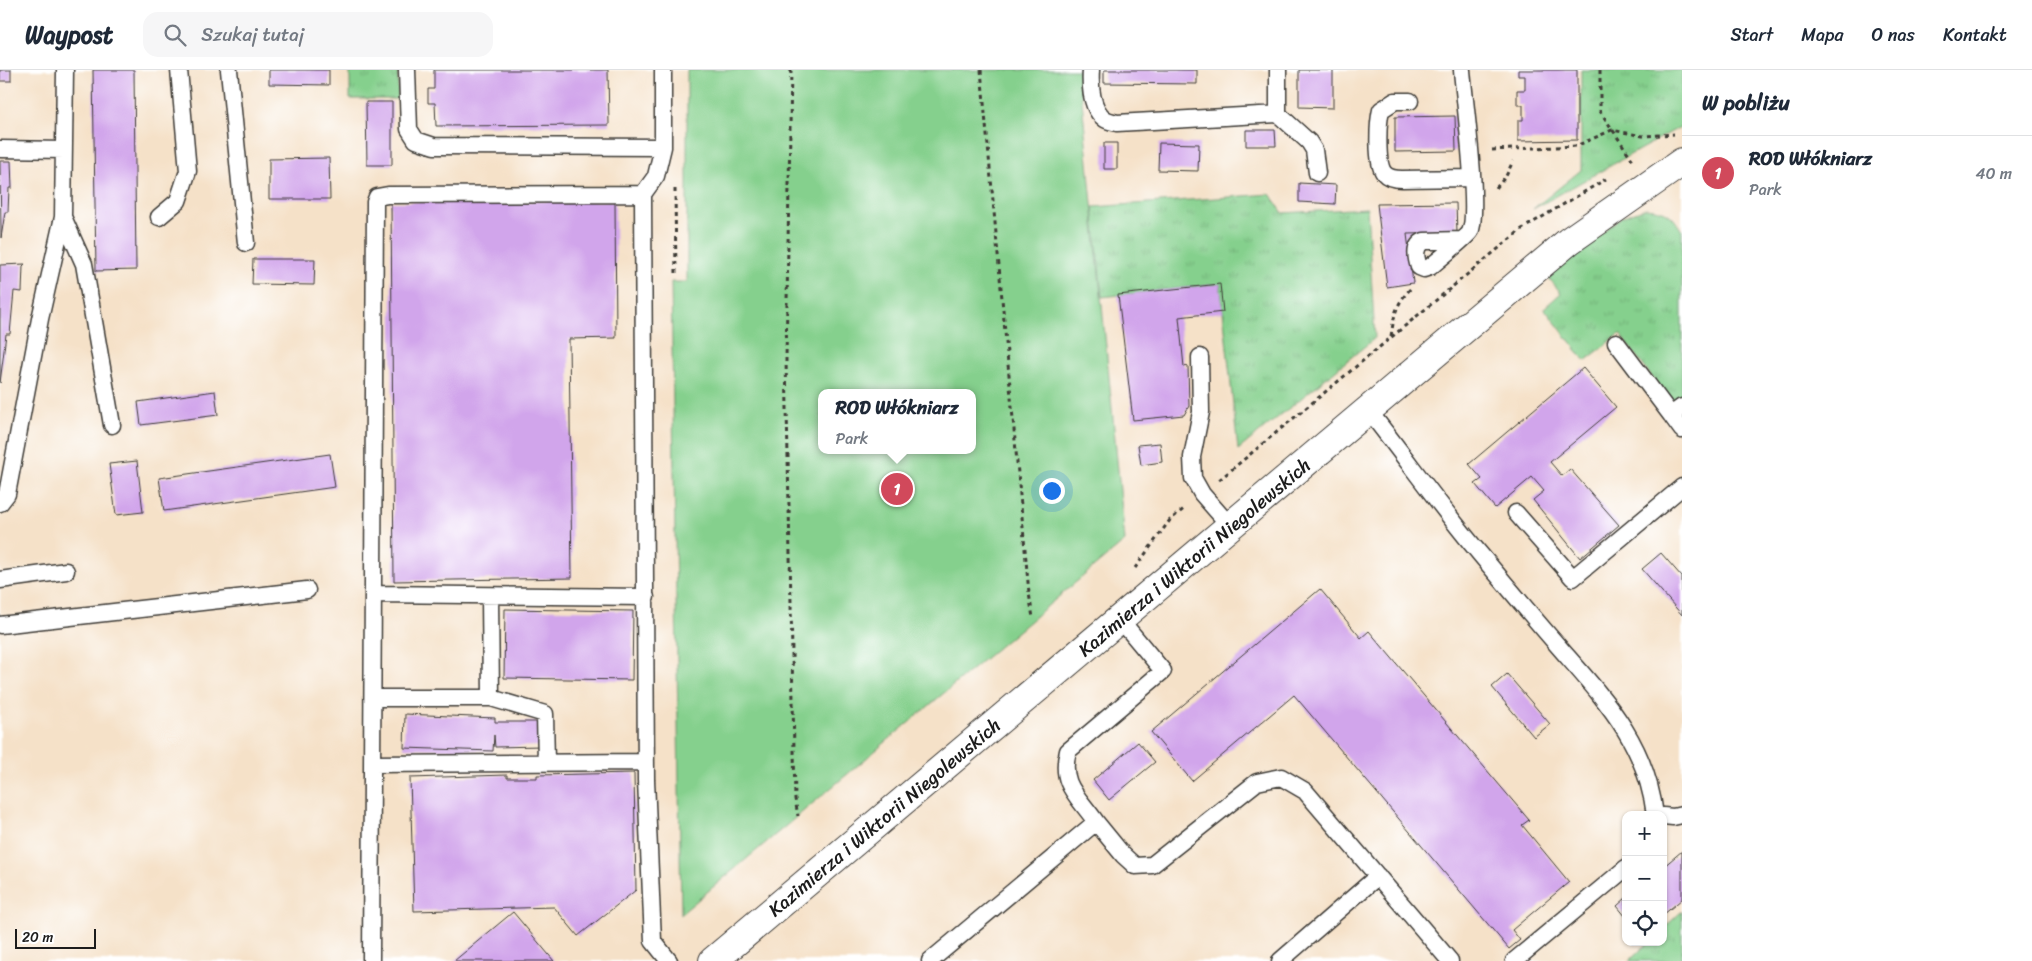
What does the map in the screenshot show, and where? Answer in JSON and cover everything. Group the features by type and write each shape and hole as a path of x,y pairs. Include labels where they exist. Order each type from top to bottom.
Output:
{"street":[{"name":"Kazimierza i Wiktorii Niegolewskich","path":"724,958 1119,618 1569,241 1679,161"}],"lane":[{"path":"0,503 6,494 40,319 63,217 65,70"},
{"path":"159,217 178,201 188,171 179,70"},
{"path":"228,70 246,244"},
{"path":"408,70 409,129 416,140 434,146 663,147"},
{"path":"663,70 663,147 656,176 643,194 646,762 653,941 669,961"},
{"path":"1091,70 1092,94 1096,106 1104,118 1117,123 1278,114 1310,142 1314,150 1317,174"},
{"path":"1278,70 1278,114"},
{"path":"1460,240 1424,241 1419,243 1416,248 1419,267 1424,269 1430,267 1469,234 1473,225 1472,178 1462,70"},
{"path":"1410,101 1396,101 1381,110 1379,118 1380,164 1383,172 1391,178 1402,179 1472,178"},
{"path":"0,149 64,150"},
{"path":"371,961 375,202 377,197 388,194 643,194"},
{"path":"63,217 84,264 112,425"},
{"path":"1616,342 1677,411 1682,430"},
{"path":"1200,357 1201,412 1192,470 1196,485 1202,494 1230,526"},
{"path":"1368,410 1460,530 1601,696 1625,727 1638,752 1652,790 1655,811"},
{"path":"1516,513 1573,578 1682,487"},
{"path":"0,580 66,572"},
{"path":"0,625 307,590"},
{"path":"374,594 646,597"},
{"path":"490,596 491,698"},
{"path":"1119,618 1163,671 1068,751 1065,764 1066,780 1123,856 1135,866 1152,865 1257,782 1281,777 1305,791 1450,961"},
{"path":"373,698 491,698 545,714 546,764"},
{"path":"372,764 646,762"},
{"path":"1667,816 1682,815"},
{"path":"930,961 1096,822"},
{"path":"1514,961 1622,871"},
{"path":"1280,961 1378,876"}],"path":[{"path":"791,70 786,360 795,799 798,816"},
{"path":"981,70 1029,593 1033,618"},
{"path":"1600,70 1600,111 1634,162"},
{"path":"1469,150 1576,146 1612,130 1643,136 1682,134 1679,161"},
{"path":"1626,166 1642,157"},
{"path":"1130,574 1170,520 1522,230 1610,176"},
{"path":"674,184 676,276"},
{"path":"1391,338 1396,308 1424,269"}],"green space":[{"path":"350,70 398,70 398,99 350,99"},
{"path":"687,70 1079,70 1125,541 681,914 671,282 687,282"},
{"path":"1581,70 1682,70 1682,126 1533,209 1581,170"},
{"path":"1270,194 1283,213 1367,208 1375,338 1238,450 1220,284 1102,297 1093,207"},
{"path":"1646,208 1664,211 1675,220 1682,231 1682,418 1620,334 1585,361 1544,308 1561,293 1548,277 1621,217"},
{"path":"1682,911 1682,961 1629,961 1645,946 1667,946 1667,925"}],"building":[{"path":"0,70 11,70 11,81 0,81"},
{"path":"93,70 134,70 136,270 96,271"},
{"path":"269,70 329,70 329,85 269,84"},
{"path":"434,70 608,70 609,125 436,126 435,103 428,103 428,89 434,89"},
{"path":"1104,70 1197,70 1197,84 1104,83"},
{"path":"1299,70 1333,70 1333,108 1299,107"},
{"path":"1518,70 1577,70 1577,140 1518,141 1518,120 1523,120 1523,105 1517,105 1517,90 1525,90 1525,76 1518,76"},
{"path":"366,102 392,102 392,165 367,165"},
{"path":"1455,116 1456,151 1395,152 1395,117"},
{"path":"1246,130 1275,130 1276,146 1246,146"},
{"path":"1104,143 1117,143 1117,169 1104,169"},
{"path":"1159,143 1199,144 1198,171 1158,170"},
{"path":"329,158 330,199 269,199 269,159"},
{"path":"0,161 11,161 12,188 9,188 8,212 5,212 1,238"},
{"path":"1299,183 1336,185 1335,204 1299,202"},
{"path":"615,201 616,338 569,339 572,578 394,581 391,202"},
{"path":"1456,203 1457,233 1407,234 1413,283 1387,287 1377,204"},
{"path":"253,259 315,259 314,285 252,284"},
{"path":"25,264 23,266 22,292 14,291 10,334 6,334 0,383 0,265"},
{"path":"1220,284 1223,312 1179,317 1184,367 1188,366 1189,406 1184,415 1133,420 1118,295"},
{"path":"1583,368 1616,407 1550,462 1562,476 1570,469 1619,525 1580,558 1533,500 1544,491 1532,477 1495,508 1475,484 1482,479 1469,464"},
{"path":"215,391 218,415 141,425 138,402"},
{"path":"1160,443 1162,462 1141,465 1138,445"},
{"path":"330,454 335,487 164,511 159,478"},
{"path":"137,461 143,512 116,515 109,464"},
{"path":"1661,553 1682,577 1682,615 1642,569"},
{"path":"1320,589 1361,638 1369,631 1529,820 1522,825 1569,882 1512,930 1520,940 1509,949 1294,695 1192,781 1151,732"},
{"path":"505,609 633,611 632,680 504,678"},
{"path":"1507,674 1550,724 1534,737 1492,687"},
{"path":"405,714 495,718 495,722 542,722 542,746 495,747 494,735 493,751 404,748"},
{"path":"1138,742 1155,762 1109,800 1093,780"},
{"path":"634,773 636,890 578,936 554,907 414,911 410,778 507,775 507,778 537,778 537,775"},
{"path":"1682,851 1682,899 1667,912 1667,901 1667,864"},
{"path":"1622,902 1622,912 1617,906"},
{"path":"513,912 554,961 454,961"}],"place":[{"name":"ROD Włókniarz","path":"897,489"}]}
